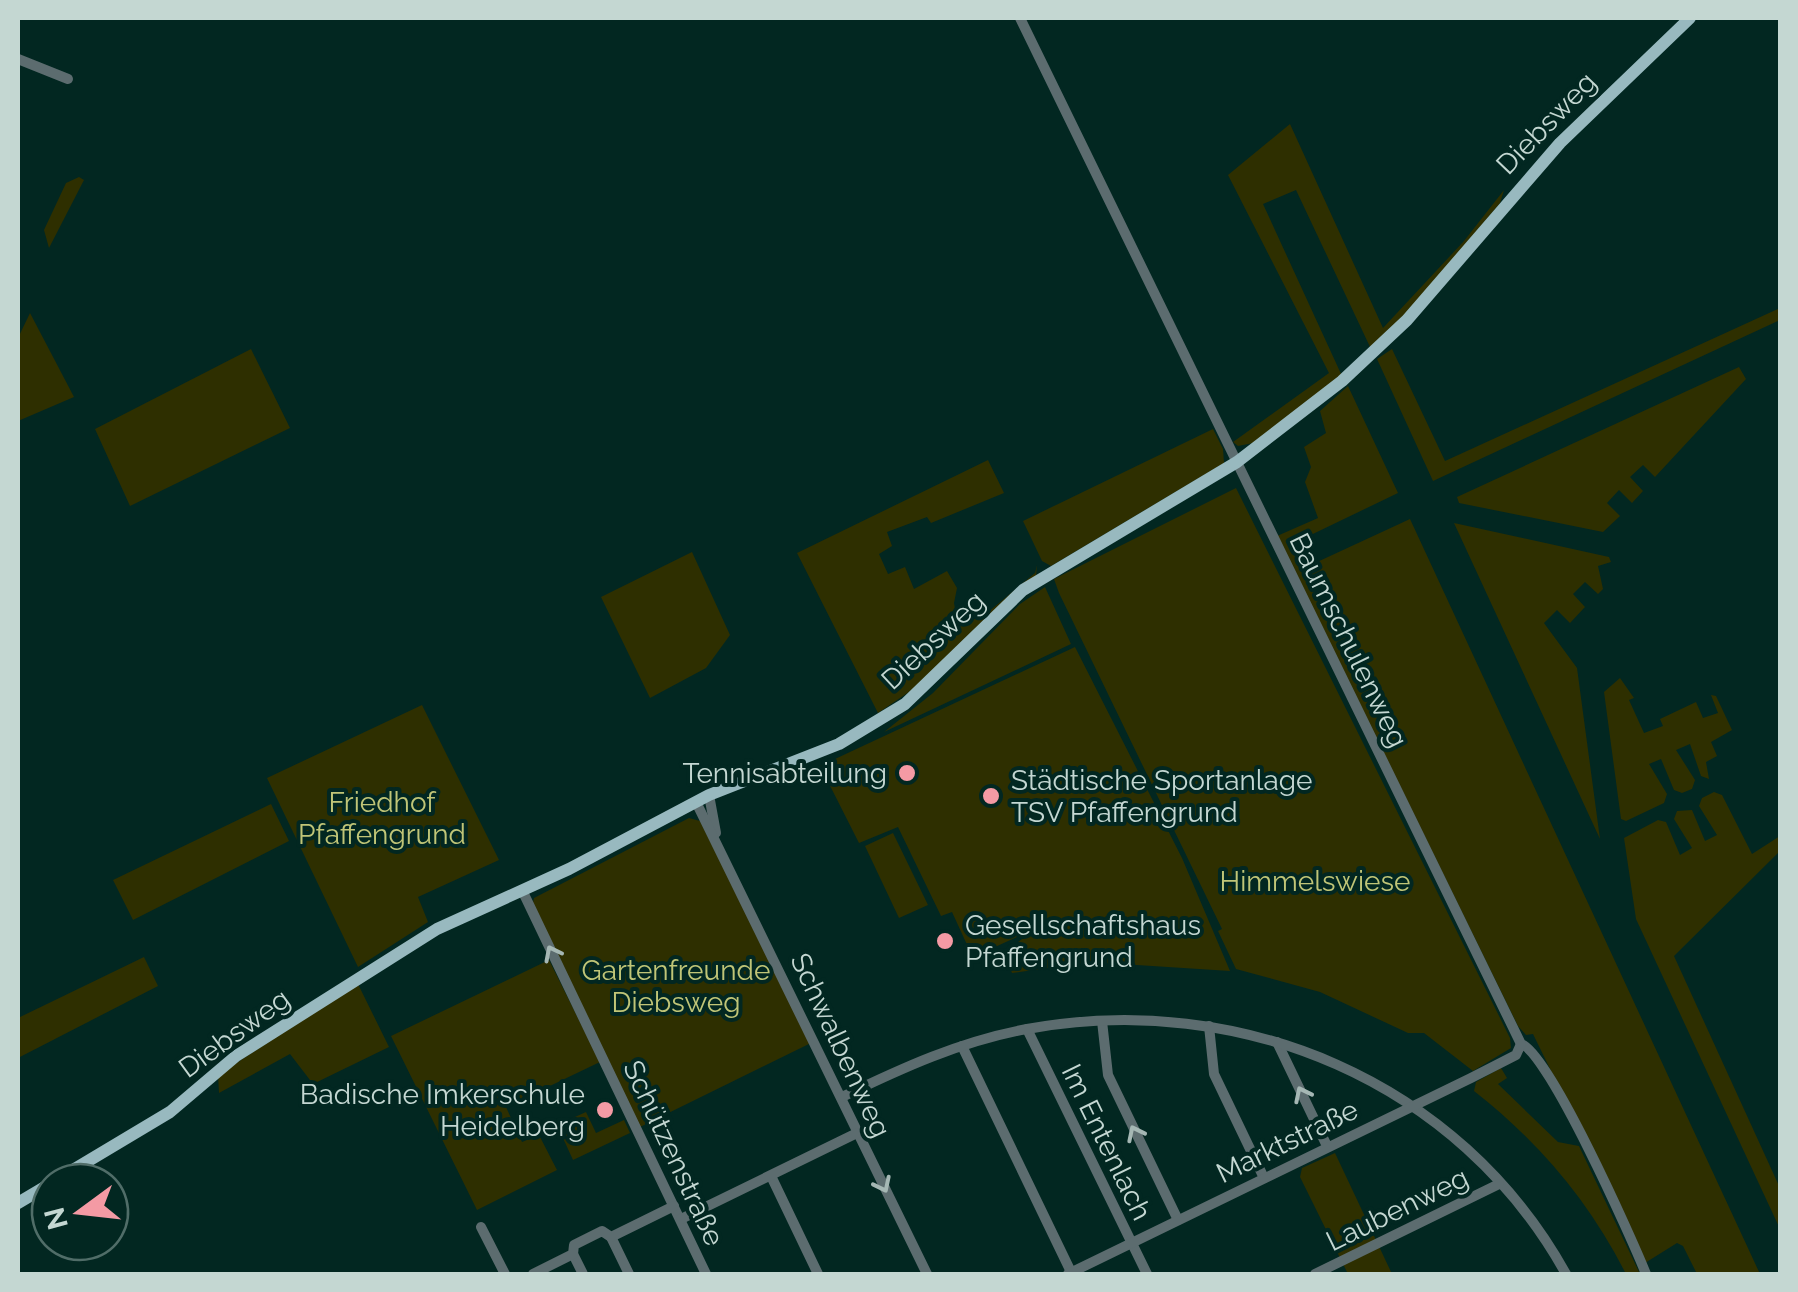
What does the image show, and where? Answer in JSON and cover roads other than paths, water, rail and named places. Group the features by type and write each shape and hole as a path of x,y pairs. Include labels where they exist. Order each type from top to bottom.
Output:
{"main road":[{"name":"Diebsweg","path":"86,1162 170,1112 236,1056 437,929 875,724 937,678 1023,590 1237,462 1342,381 1407,320 1560,142 1690,18"}],"street":[{"name":"Baumschulenweg","path":"1020,18 1521,1044 1536,1052 1556,1084 1646,1274"},
{"path":"18,59 68,79"},
{"name":"Schwalbenweg","path":"702,802 927,1274"},
{"name":"Schützenstraße","path":"522,890 706,1274"},
{"path":"842,1097 918,1060 1027,1029 1102,1020 1209,1026 1277,1042 1326,1060 1414,1103 1499,1184 1562,1273"},
{"path":"1102,1020 1108,1075 1178,1220"},
{"path":"1209,1026 1214,1074 1264,1178"},
{"name":"Im Entenlach","path":"1027,1029 1147,1274"},
{"path":"1277,1042 1327,1146"},
{"name":"Marktstraße","path":"1071,1274 1511,1057 1521,1044"},
{"path":"962,1046 1071,1274"},
{"path":"681,1220 857,1133"},
{"path":"771,1176 818,1274"},
{"name":"Laubenweg","path":"1315,1274 1499,1184"},
{"path":"611,1236 674,1206"},
{"path":"482,1227 505,1274"},
{"path":"583,1274 572,1254 574,1244 602,1230 611,1236 629,1274"},
{"path":"533,1274 572,1254"}],"place":[{"name":"Tennisabteilung","path":"907,773"},
{"name":"Städtische Sportanlage TSV Pfaffengrund","path":"991,796"},
{"name":"Gesellschaftshaus Pfaffengrund","path":"945,941"},
{"name":"Badische Imkerschule Heidelberg","path":"605,1110"}],"park label":[{"name":"Friedhof Pfaffengrund","path":"382,818"},
{"name":"Himmelswiese","path":"1315,881"},
{"name":"Gartenfreunde Diebsweg","path":"676,986"}]}
